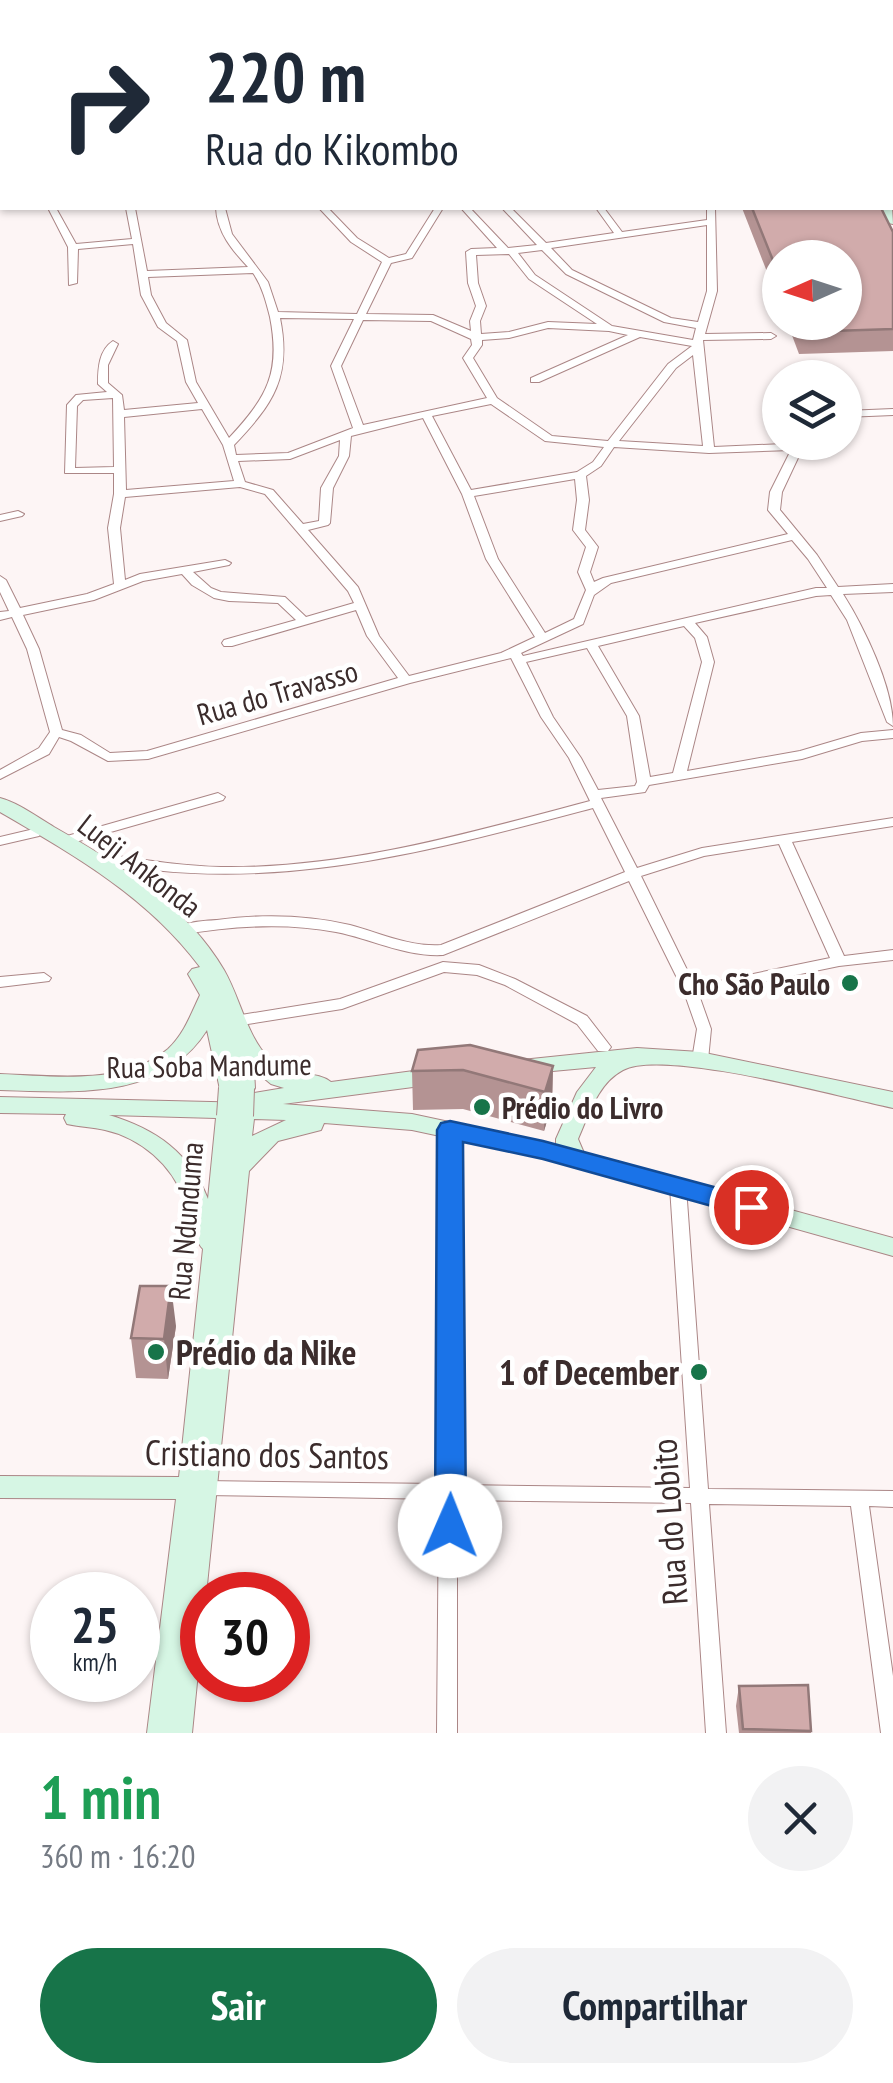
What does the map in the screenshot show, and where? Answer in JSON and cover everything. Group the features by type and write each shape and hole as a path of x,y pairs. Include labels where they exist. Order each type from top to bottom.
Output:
{"main road":[{"path":"876,210 893,242"},
{"name":"Lueji Ankonda","path":"0,804 90,856 179,930 207,960 218,994"},
{"name":"Rua Ndunduma","path":"0,816 108,881 161,927 218,994 236,1026 238,1168 198,1488 161,1733"},
{"path":"0,1082 99,1084 148,1072 192,1040 218,994"},
{"name":"Rua Ndunduma","path":"218,994 236,1088"},
{"name":"Rua Soba Mandume","path":"0,1092 272,1100 460,1067 302,1085 266,1073 236,1026"},
{"path":"492,1063 603,1048 646,1050 673,1058"},
{"path":"570,1055 700,1060 893,1100"},
{"path":"534,1148 551,1146 562,1136 590,1075 570,1055"},
{"path":"576,1159 566,1139 596,1079 605,1069 637,1056"},
{"path":"0,1105 271,1110 412,1122 534,1148 893,1247"},
{"path":"0,1114 90,1119 132,1131 155,1145 178,1163 201,1202 213,1259"},
{"name":"Rua Ndunduma","path":"178,1733 213,1259 235,1116"},
{"path":"238,1168 262,1136 290,1126 450,1130"},
{"name":"Cristiano dos Santos","path":"0,1487 198,1488"}],"street":[{"path":"53,210 74,247 72,283"},
{"path":"132,210 146,295 162,326 180,337 191,382 228,444 240,484"},
{"path":"222,210 228,236 260,275 275,315 278,356 276,381 228,444"},
{"path":"325,210 354,240 387,260 408,256 438,210"},
{"path":"467,210 532,278 609,328"},
{"path":"508,210 569,272 698,338"},
{"path":"601,210 619,234"},
{"path":"709,450 698,338 712,292 712,210"},
{"path":"710,222 544,248 471,252 473,283 481,306 477,346 468,358 493,400 549,439 709,450 762,447"},
{"path":"74,247 137,241"},
{"path":"358,429 336,366 387,260"},
{"path":"143,274 254,270"},
{"path":"275,315 434,318 476,337 510,335 548,326 698,338 762,336"},
{"path":"535,380 638,334"},
{"path":"468,494 580,475 597,464 665,374 698,338"},
{"path":"112,344 103,365 103,384 118,395 120,414 120,494 114,528 120,586"},
{"path":"118,395 80,397 74,402 69,428 69,471 119,470"},
{"path":"231,458 290,456 358,429 493,400"},
{"path":"120,414 205,406"},
{"path":"862,413 893,412"},
{"path":"427,416 468,494 492,558 542,638"},
{"path":"301,528 324,523 327,488 344,456 346,433"},
{"path":"792,460 773,501 778,520 834,589 872,663 893,722"},
{"path":"580,475 583,500 579,530 592,547 584,572 590,589"},
{"path":"120,494 240,484 278,498 362,605 373,636 406,680"},
{"path":"0,518 18,514"},
{"path":"700,1060 704,1028 692,992 595,799 517,656 542,638 581,619 582,602 590,589 622,574 793,536"},
{"path":"0,616 75,601 140,578 225,562"},
{"path":"185,570 210,594 229,599 281,600 302,619"},
{"path":"0,580 33,649 56,732 44,751 0,775"},
{"name":"Rua do Travasso","path":"56,732 76,738 108,757 130,759 264,724 406,680 591,645 834,589 893,588"},
{"path":"228,643 362,605"},
{"path":"678,777 708,662 702,637 687,622"},
{"path":"90,856 196,870 276,869 390,853 640,789 644,782 633,716 591,645"},
{"path":"644,782 802,755 862,737 893,734"},
{"path":"65,841 218,797"},
{"path":"179,930 233,920 306,922 374,934 436,952 630,875 702,852 893,822"},
{"path":"0,841 34,833"},
{"path":"782,838 839,961"},
{"path":"436,952 443,967"},
{"path":"692,992 839,961 893,955"},
{"path":"236,1026 342,1004 443,967 479,970 510,982 582,1020 603,1048"},
{"path":"0,982 44,978"},
{"path":"447,1733 450,1130"},
{"name":"Rua do Lobito","path":"678,1187 716,1733"},
{"name":"Cristiano dos Santos","path":"198,1488 893,1499"},
{"path":"859,1498 891,1733"}],"building":[{"path":"753,210 882,210 893,232 893,329 862,330 862,240 765,240"},
{"path":"470,1045 553,1066 545,1092 463,1070 412,1071 418,1050"},
{"path":"140,1286 171,1286 164,1339 131,1338"},
{"path":"808,1685 811,1731 743,1729 739,1686"}],"place":[{"name":"Cho São Paulo","path":"850,983"},
{"name":"Prédio do Livro","path":"482,1107"},
{"name":"Prédio da Nike","path":"156,1352"},
{"name":"1 of December","path":"699,1372"}],"route":[{"path":"450,1526 450,1130 543,1150 751,1207"}]}
